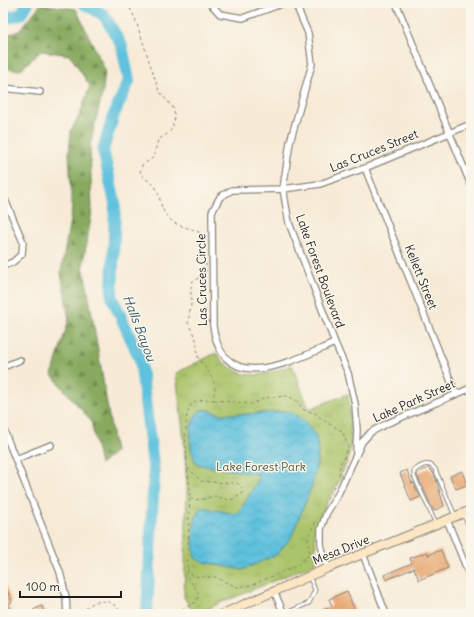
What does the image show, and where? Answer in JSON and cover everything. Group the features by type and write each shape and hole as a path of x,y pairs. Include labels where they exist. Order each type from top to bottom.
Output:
{"main road":[{"name":"Mesa Drive","path":"222,614 328,568 471,510"}],"street":[{"path":"210,3 220,14 243,18 284,3"},
{"name":"Lake Forest Boulevard","path":"295,3 308,33 312,64 290,142 283,189 289,223 348,373 355,404 357,430 356,452"},
{"path":"396,3 471,185"},
{"path":"3,88 40,92"},
{"name":"Las Cruces Street","path":"283,189 320,184 365,168 471,124"},
{"name":"Kellett Street","path":"365,168 456,394"},
{"name":"Las Cruces Circle","path":"283,189 232,190 220,197 212,212 213,326 215,338 222,354 235,365 257,370 277,366 335,343"},
{"path":"3,195 23,242 22,254 13,262 5,265"},
{"path":"3,367 20,360"},
{"name":"Lake Park Street","path":"328,568 321,544 321,529 326,514 338,494 354,460 356,452 362,442 371,432 471,388"},
{"path":"3,428 60,572 66,596 67,614"},
{"path":"16,460 52,445"},
{"path":"447,520 471,579"},
{"path":"363,554 386,614"},
{"path":"274,591 284,614"}],"lane":[{"path":"436,524 414,476 414,471 426,464 429,464 435,469 459,515 471,530"},
{"path":"284,614 309,603 315,590 309,576"}],"path":[{"path":"127,3 135,18 159,91 173,108 175,117 172,129 158,140 154,158 142,165 140,173 142,177 155,186 162,207 171,220 184,228 199,232 205,239 206,244"},
{"path":"206,258 206,272 204,275 192,282 191,305 188,323 196,339 198,358 213,379 215,388 213,400"},
{"path":"171,614 196,602 198,597 198,590 188,577 187,569 190,488 186,419 190,405 197,401 213,400 252,404 265,398 288,396 297,401 304,410 315,413 326,422 342,431 348,446 343,461 340,463 340,476"},
{"path":"188,468 201,481 226,483 237,482 244,489 243,493 234,499 229,500 215,496 200,500 190,499"},
{"path":"327,500 336,482"},
{"path":"187,569 193,576 215,577 238,586 252,586 296,566 304,560 310,553 307,542 310,530 316,522"},
{"path":"83,614 92,603 106,601 116,605 121,614"}],"green space":[{"path":"41,4 76,9 105,70 103,90 90,145 92,211 83,265 115,452 100,465 91,421 52,375 69,319 61,272 72,208 69,152 71,130 80,114 90,86 70,55 41,51 20,70 3,68 3,36 19,31"},
{"name":"Lake Forest Park","path":"216,353 233,369 251,375 270,372 292,365 309,409 348,394 351,444 347,462 341,474 342,476 324,508 315,530 316,563 194,614 184,597 187,489 184,440 176,373"}],"water":[{"path":"200,410 209,410 220,414 289,411 305,422 316,436 318,451 312,486 291,538 276,555 242,570 200,561 195,558 193,546 194,524 201,507 235,514 239,513 259,478 258,474 205,466 196,463 191,450 190,436 193,422"}],"building":[{"path":"429,468 436,479 444,506 434,511 417,475 419,472"},
{"path":"407,470 412,484 413,482 420,497 411,501 400,473"},
{"path":"462,471 467,485 456,489 450,476"},
{"path":"441,550 448,568 419,580 414,568 386,580 384,575 412,563 410,558 427,552 428,555"},
{"path":"3,580 12,602 8,604 12,614 3,614"},
{"path":"347,591 356,614 313,614 332,606 329,599"},
{"path":"42,606 45,614 35,614 33,610"}],"waterway":[{"name":"Halls Bayou","path":"3,19 21,14 28,3"},
{"name":"Halls Bayou","path":"83,3 104,15 122,46 129,81 114,114 103,150 115,203 112,297 140,359 154,473 147,614"}]}
